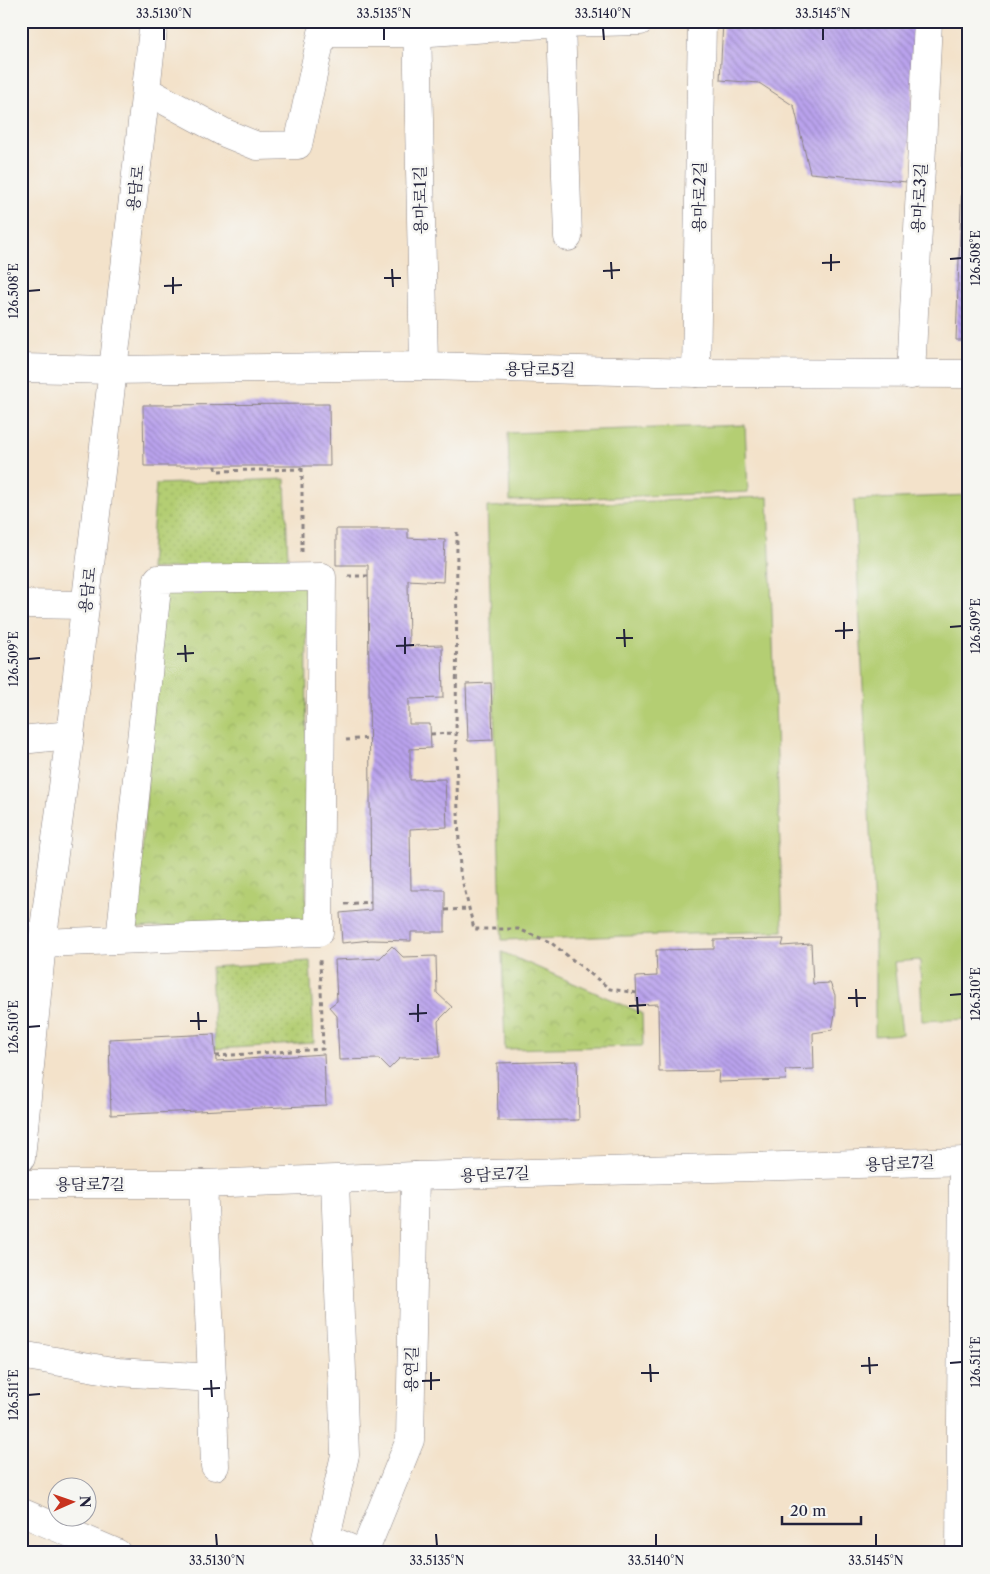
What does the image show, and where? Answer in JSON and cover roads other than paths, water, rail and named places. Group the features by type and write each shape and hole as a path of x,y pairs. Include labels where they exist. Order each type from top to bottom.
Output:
{"street":[{"name":"용담로","path":"21,1158 42,943 70,735 154,21"},
{"path":"147,91 225,133 257,146 298,145 322,33 416,27 640,21"},
{"name":"용마로2길","path":"696,373 702,21"},
{"name":"용마로3길","path":"911,375 928,21"},
{"path":"561,23 568,237"},
{"name":"용마로1길","path":"416,27 424,366"},
{"name":"용담로5길","path":"21,368 112,370 424,366 696,373 969,374"},
{"path":"42,943 120,940 319,932 322,577 158,579 120,940"},
{"path":"21,604 85,605"},
{"path":"21,740 70,735"},
{"path":"960,1553 966,1161"},
{"name":"용담로7길","path":"21,1184 203,1184 335,1181 415,1176 966,1161"},
{"name":"용연길","path":"362,1553 410,1440 415,1176"},
{"path":"335,1181 345,1455 326,1538 362,1553"},
{"path":"203,1184 214,1466"},
{"path":"21,1355 118,1372 212,1378"},
{"path":"21,1512 117,1553"}]}
